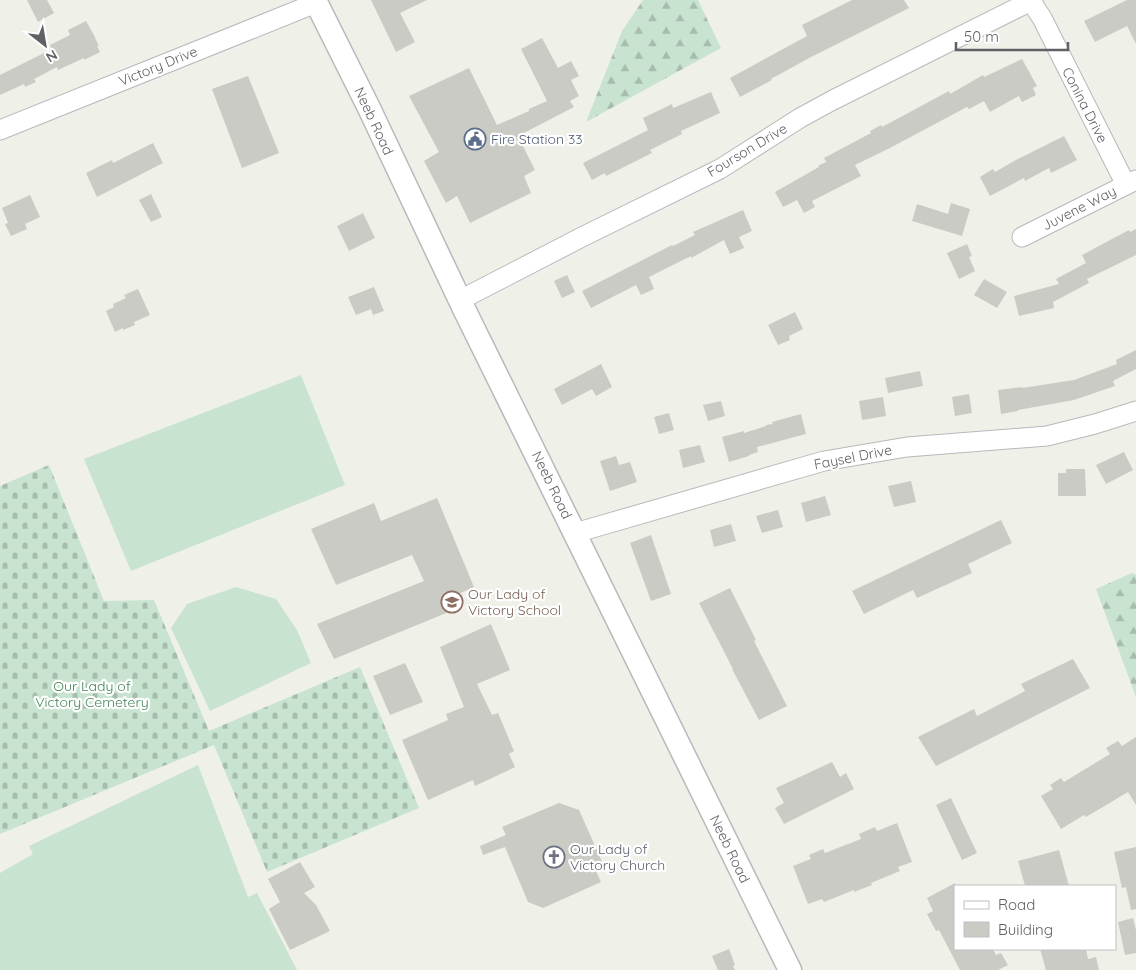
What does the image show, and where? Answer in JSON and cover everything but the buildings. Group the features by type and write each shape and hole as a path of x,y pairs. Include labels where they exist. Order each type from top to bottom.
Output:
{"street":[{"name":"Conina Drive","path":"1031,0 1131,182"},
{"name":"Fourson Drive","path":"460,300 720,168 800,118 833,100 1031,0"},
{"name":"Neeb Road","path":"316,2 369,108 460,300 790,970"},
{"name":"Victory Drive","path":"0,130 316,2"},
{"name":"Juvene Way","path":"1022,237 1131,182"},
{"name":"Faysel Drive","path":"575,533 824,461 907,447 1047,436 1136,411"}],"green space":[{"path":"643,0 698,0 721,48 586,122 622,31"},
{"path":"301,375 345,485 131,571 84,459"},
{"name":"Our Lady of Victory Cemetery","path":"49,465 104,601 154,600 209,731 360,667 419,808 267,872 214,745 0,834 0,486"},
{"path":"1132,573 1136,575 1136,697 1096,589"},
{"path":"236,587 276,599 297,630 311,663 210,711 171,628 187,604"},
{"path":"198,765 248,897 257,893 297,970 0,970 0,873 33,854 29,846"}],"place":[{"name":"Fire Station 33","path":"475,139"},
{"name":"Our Lady of Victory School","path":"452,602"},
{"name":"Our Lady of Victory Church","path":"554,857"}]}
